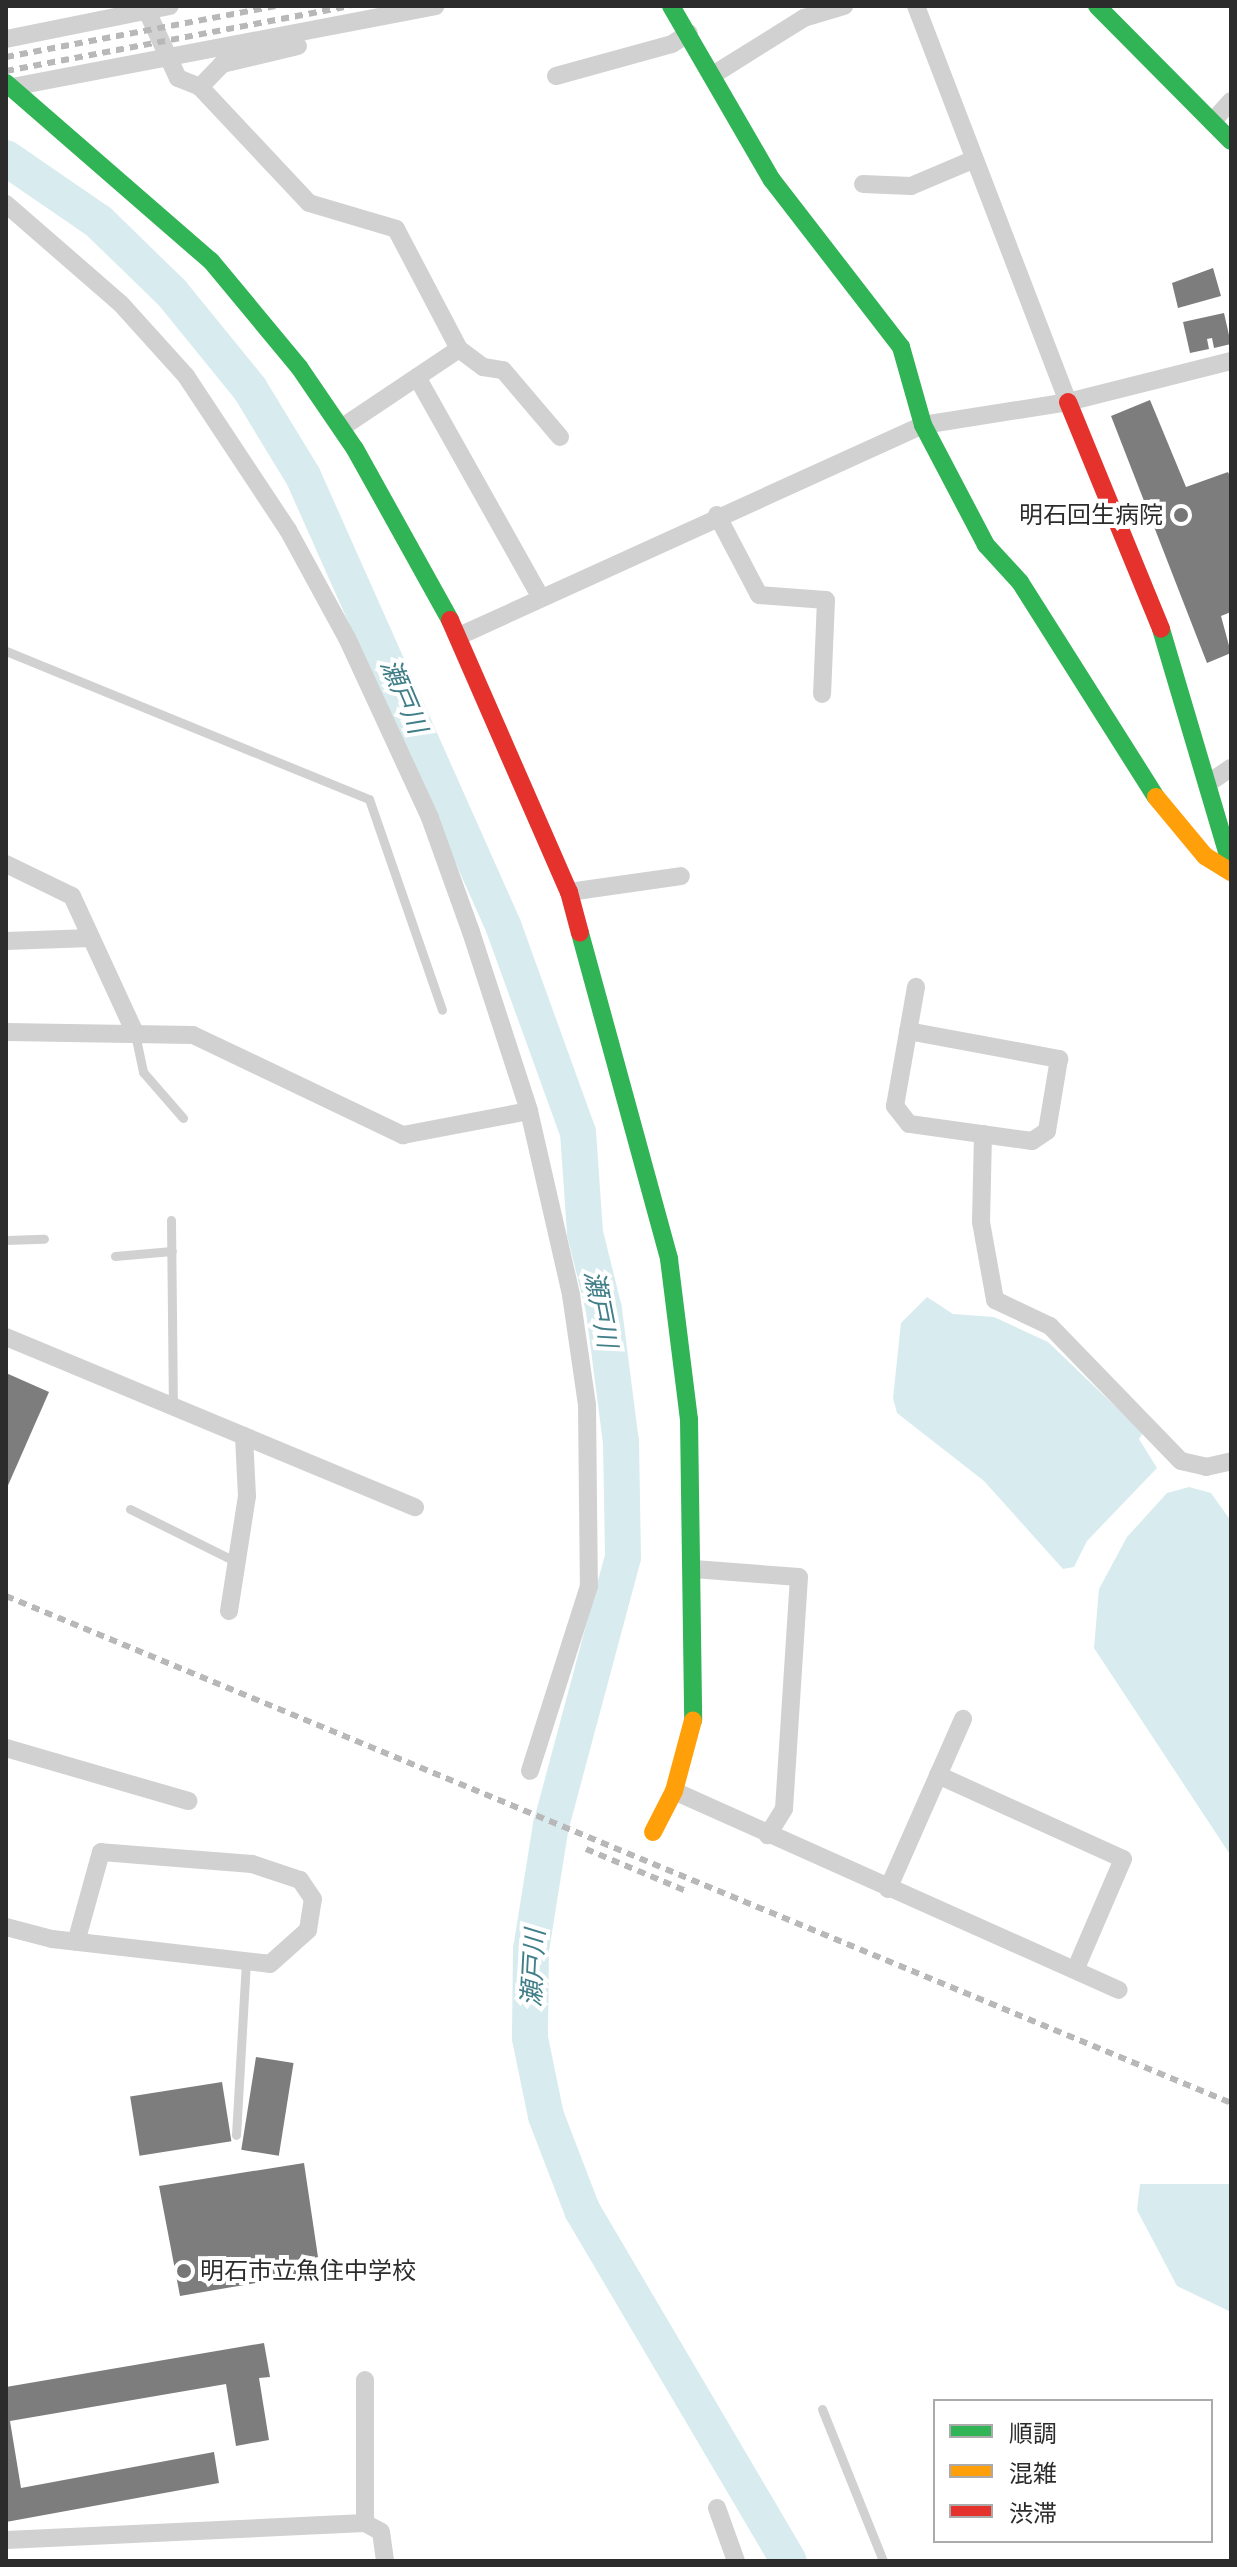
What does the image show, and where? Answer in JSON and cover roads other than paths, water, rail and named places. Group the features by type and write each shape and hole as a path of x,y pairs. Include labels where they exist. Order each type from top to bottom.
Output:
{"street":[{"path":"6,39 141,8 170,6"},
{"path":"8,86 435,6"},
{"path":"671,6 716,73 772,180 901,347 923,425 986,545 1020,582 1139,776 1205,856 1231,872"},
{"path":"716,73 804,18 844,6"},
{"path":"916,6 1068,402 1169,649 1231,865"},
{"path":"1097,6 1231,141"},
{"path":"141,8 164,58 178,78 200,87 309,203 396,229 459,349 483,367 503,370 560,437"},
{"path":"556,76 672,44 689,33"},
{"path":"200,87 222,64 298,46"},
{"path":"8,86 211,261 267,324 341,428 459,636 569,892 669,1259 689,1419 694,1569 694,1716 674,1791 653,1832"},
{"path":"1212,122 1231,101"},
{"path":"863,184 911,186 975,159"},
{"path":"6,204 121,304 186,376 288,530 347,638 430,818 529,1111 571,1295 592,1483 589,1586 530,1771"},
{"path":"341,428 459,349"},
{"path":"459,636 717,515 923,425 1068,402 1231,361"},
{"path":"417,377 541,598"},
{"path":"717,515 759,595 826,600 822,694"},
{"path":"1207,784 1231,768"},
{"path":"6,864 72,896 134,1031"},
{"path":"569,892 681,876"},
{"path":"6,941 91,938"},
{"path":"908,1031 1059,1059 1047,1131 1032,1141 909,1124 895,1106 908,1031 916,987"},
{"path":"6,1032 134,1031 193,1035 403,1135 529,1111"},
{"path":"983,1134 981,1222 995,1300 1050,1326 1181,1461 1206,1467 1231,1461"},
{"path":"6,1337 415,1507"},
{"path":"229,1611 247,1496 244,1436"},
{"path":"694,1569 799,1577 784,1809 768,1835"},
{"path":"888,1889 963,1719"},
{"path":"6,1748 188,1801"},
{"path":"938,1775 1123,1859 1076,1968"},
{"path":"674,1791 888,1889 1076,1968 1119,1990"},
{"path":"6,1927 76,1942 270,1964 308,1930 313,1899 300,1880 252,1864 101,1852 76,1942"},
{"path":"365,2380 365,2523"},
{"path":"717,2508 736,2561"},
{"path":"6,2540 365,2523 381,2532 385,2561"}],"lane":[{"path":"6,651 369,799 442,1010"},
{"path":"134,1031 143,1072 183,1118"},
{"path":"171,1220 173,1406"},
{"path":"6,1240 44,1239"},
{"path":"115,1256 172,1251"},
{"path":"130,1509 237,1562"},
{"path":"236,2135 246,1961"},
{"path":"822,2409 883,2561"}],"waterway":[{"name":"瀬戸川","path":"6,158 99,222 172,293 250,389 303,476 504,928 578,1132 585,1233 604,1310 621,1442 623,1557 551,1825 531,1950 530,2038 546,2116 582,2210 789,2561"}],"railway":[{"path":"6,57 275,6"},
{"path":"6,71 350,6"},
{"path":"6,1596 1231,2103"},
{"path":"586,1849 686,1891"}],"place":[{"name":"明石回生病院","path":"1181,515"},
{"name":"明石市立魚住中学校","path":"184,2271"}]}
